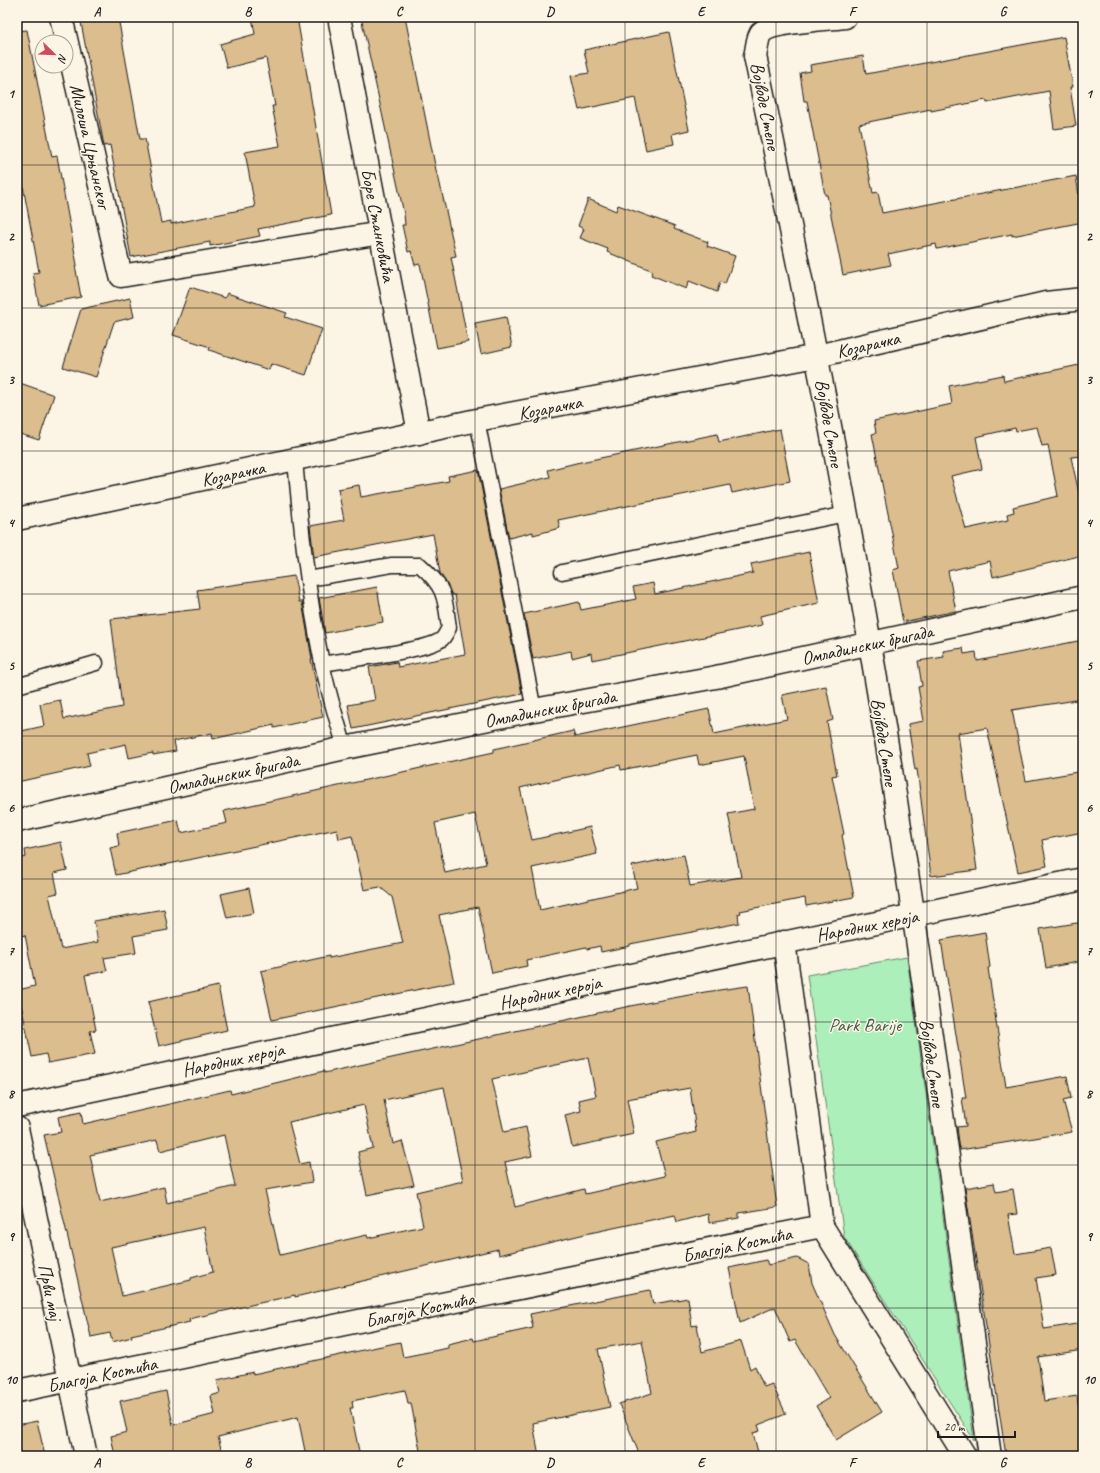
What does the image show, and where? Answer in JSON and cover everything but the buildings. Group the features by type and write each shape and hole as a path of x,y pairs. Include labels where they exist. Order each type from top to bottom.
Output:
{"street":[{"name":"Милоша Црњанског","path":"61,17 121,276 381,233"},
{"name":"Боре Станковића","path":"339,17 419,434"},
{"name":"Војводе Степе","path":"845,17 788,23 765,29 760,34 755,56 817,356 870,644 913,916 990,1456"},
{"name":"Козарачка","path":"17,519 419,434 477,420 817,356 1046,303 1083,299"},
{"name":"Омладинских бригада","path":"17,821 345,748 534,710 716,677 1083,596"},
{"name":"Народних хероја","path":"17,1106 1083,879"},
{"path":"784,942 822,1226 965,1456"},
{"name":"Први мај","path":"17,1128 86,1456"},
{"name":"Благоја Костића","path":"17,1391 822,1226"}],"lane":[{"path":"477,420 534,710"},
{"path":"295,460 308,579 322,664 345,748"},
{"path":"562,572 846,514"},
{"path":"308,579 392,565 420,565 435,578 441,588 446,608 449,628 442,639 430,644 406,650 322,664"},
{"path":"17,686 96,663"}],"green space":[{"name":"Park Barije","path":"907,957 974,1440 844,1237 807,975"}]}
